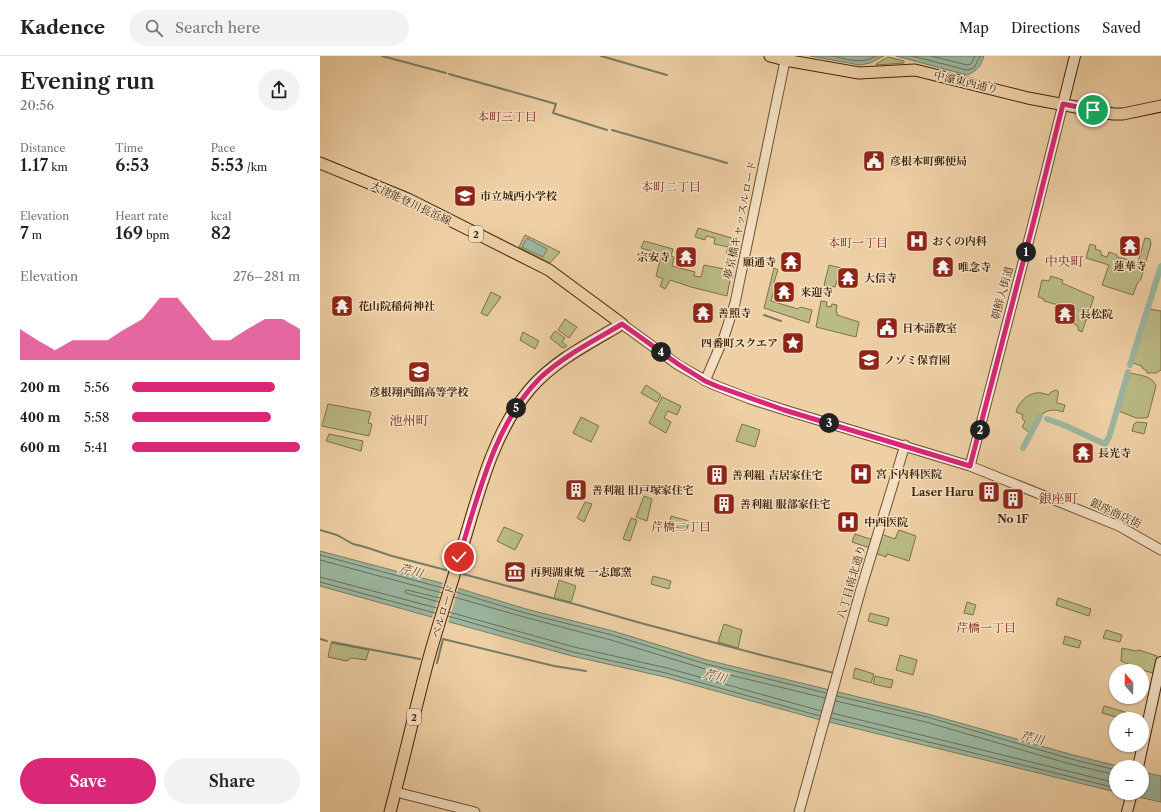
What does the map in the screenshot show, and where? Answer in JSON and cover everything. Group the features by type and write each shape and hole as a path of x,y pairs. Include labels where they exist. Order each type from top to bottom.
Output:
{"main road":[{"name":"中濠東西通り","path":"770,56 859,73 915,70 1028,98 1118,114 1161,106"},
{"path":"1063,104 1075,56"},
{"name":"大津能登川長浜線","path":"320,163 408,199 549,270 622,324"},
{"name":"ベルロード","path":"390,812 416,707 440,622 486,474 502,432 512,414 532,387 556,365 622,324"},
{"path":"1140,760 1161,662"},
{"path":"1127,812 1130,800"}],"street":[{"name":"夢京橋キャッスルロード","path":"705,381 724,337 735,303 786,58"},
{"name":"朝鮮人街道","path":"970,466 1063,104"},
{"name":"銀座商店街","path":"622,324 678,364 705,381 784,410 905,445 970,466 1119,526 1161,550"},
{"name":"八丁目南北通り","path":"799,812 834,683 905,445"},
{"path":"396,792 475,812"}],"green space":[{"path":"888,57 904,61 904,63 876,65"},
{"path":"698,228 738,240 735,258 726,254 728,247 714,244 715,238 706,236 705,240 695,237"},
{"path":"525,235 560,252 550,263 519,247"},
{"path":"1145,238 1150,239 1151,244 1141,279 1137,284 1133,295 1102,285 1109,265 1086,258 1090,244 1096,246 1095,249 1101,251 1101,255 1107,257 1109,252 1117,255 1117,257 1138,262"},
{"path":"644,241 673,249 671,256 674,257 672,266 695,272 694,276 701,277 704,265 724,269 724,272 731,274 727,296 670,280 665,289 660,286 663,279 656,276 661,257 659,254 641,248"},
{"path":"829,265 841,268 835,287 824,285"},
{"path":"774,268 778,270 774,282 776,283 771,301 798,309 800,307 812,310 809,323 764,308"},
{"path":"1051,276 1063,280 1062,283 1094,297 1082,332 1078,330 1078,326 1074,324 1076,308 1059,303 1058,305 1044,301 1044,299 1038,297 1042,280 1049,281"},
{"path":"491,292 501,297 487,316 481,313"},
{"path":"821,301 827,302 826,306 831,307 832,304 837,305 837,315 859,322 856,337 816,327"},
{"path":"1149,309 1161,311 1161,370 1156,373 1147,373 1142,366 1133,363"},
{"path":"565,319 577,327 569,338 558,330"},
{"path":"555,331 565,338 562,342 567,346 563,348 550,338"},
{"path":"523,332 539,341 535,349 520,340"},
{"path":"1130,373 1149,378 1156,386 1148,417 1146,418 1136,418 1119,411"},
{"path":"646,385 661,395 657,402 641,393"},
{"path":"1056,390 1058,391 1057,403 1065,405 1063,412 1051,410 1042,414 1029,432 1022,427 1025,422 1022,418 1023,415 1016,412 1023,400 1029,395 1043,393 1049,395 1051,392"},
{"path":"662,397 681,406 677,415 668,411 664,418 671,422 666,433 649,423"},
{"path":"328,404 371,412 368,423 372,424 369,436 322,426"},
{"path":"581,417 599,426 591,442 573,433"},
{"path":"1137,422 1147,423 1144,434 1132,431 1134,424"},
{"path":"742,424 760,430 755,447 736,441"},
{"path":"329,434 363,441 361,451 326,441"},
{"path":"644,496 652,499 647,521 636,517"},
{"path":"585,502 592,504 584,522 577,518"},
{"path":"671,516 689,521 687,530 669,526"},
{"path":"631,518 637,520 630,541 623,539"},
{"path":"504,527 523,535 515,550 497,541"},
{"path":"899,530 916,536 909,561 887,554 886,557 875,553 881,534 895,539"},
{"path":"855,534 873,540 870,548 852,542"},
{"path":"653,576 671,581 669,589 651,584"},
{"path":"559,580 576,586 571,602 554,598"},
{"path":"1058,598 1091,609 1089,616 1056,605"},
{"path":"967,602 976,605 973,615 964,613"},
{"path":"870,613 889,618 887,626 868,621"},
{"path":"724,624 742,630 738,648 718,642"},
{"path":"1106,630 1122,635 1120,642 1103,638"},
{"path":"1065,636 1081,641 1079,648 1063,644"},
{"path":"331,643 369,650 366,660 351,658 347,661 328,657"},
{"path":"1122,648 1136,651 1139,650 1157,656 1153,673 1149,672 1149,664 1128,664 1121,661"},
{"path":"900,655 917,660 913,675 896,670"},
{"path":"855,668 874,674 871,683 853,678"},
{"path":"875,676 893,680 891,688 873,684"},
{"path":"1104,706 1125,712 1109,712 1109,715 1102,713"}],"water":[{"path":"810,56 884,56 870,63 860,65"},
{"path":"896,56 984,56 978,68 967,75"},
{"path":"527,238 547,249 543,257 522,247"},
{"name":"芹川","path":"320,551 441,583 526,609 613,631 707,660 928,714 1109,764 1109,790 817,719 665,677 572,656 320,586"},
{"path":"1149,773 1161,776 1161,802 1149,799"}],"pier":[{"path":"443,582 459,587 448,623 432,618"}],"waterway":[{"path":"382,56 446,73"},
{"path":"601,56 667,75"},
{"path":"449,74 556,104 553,113 607,130"},
{"path":"612,130 727,163"},
{"path":"1130,365 1161,266"},
{"path":"764,315 781,321"},
{"path":"1110,434 1128,372"},
{"path":"1023,448 1040,416"},
{"path":"1047,419 1105,444 1109,437"},
{"name":"芹川","path":"320,530 337,535 353,544 446,570"},
{"path":"463,574 637,622 834,673"},
{"path":"320,639 327,641"},
{"path":"437,663 443,639 554,666 586,671"},
{"path":"332,642 420,659"}],"place":[{"name":"彦根本町郵便局","path":"874,161"},
{"name":"市立城西小学校","path":"465,196"},
{"name":"おくの内科","path":"917,241"},
{"name":"蓮華寺","path":"1130,246"},
{"name":"宗安寺","path":"686,257"},
{"name":"願通寺","path":"791,262"},
{"name":"唯念寺","path":"943,267"},
{"name":"大信寺","path":"848,278"},
{"name":"来迎寺","path":"784,292"},
{"name":"花山院稲荷神社","path":"342,306"},
{"name":"善照寺","path":"703,313"},
{"name":"長松院","path":"1065,314"},
{"name":"日本語教室","path":"887,328"},
{"name":"四番町スクエア","path":"793,343"},
{"name":"ノゾミ保育園","path":"869,360"},
{"name":"彦根翔西館高等学校","path":"419,372"},
{"name":"長光寺","path":"1083,453"},
{"name":"宮下内科医院","path":"861,474"},
{"name":"善利組 吉居家住宅","path":"717,475"},
{"name":"善利組 旧戸塚家住宅","path":"576,490"},
{"name":"Laser Haru","path":"989,492"},
{"name":"No 1F","path":"1013,499"},
{"name":"善利組 服部家住宅","path":"724,504"},
{"name":"中西医院","path":"848,522"},
{"name":"再興湖東焼 一志郎窯","path":"515,572"}],"district":[{"name":"本町三丁目","path":"507,117"},
{"name":"本町二丁目","path":"671,187"},
{"name":"本町一丁目","path":"858,243"},
{"name":"中央町","path":"1064,261"},
{"name":"池州町","path":"409,420"},
{"name":"銀座町","path":"1058,498"},
{"name":"芹橋二丁目","path":"681,527"},
{"name":"芹橋一丁目","path":"986,628"}],"route":[{"path":"459,557 486,474 502,432 523,398 541,378 568,356 622,324 678,364 705,381 719,387 784,410 905,445 970,466 1063,104 1093,110"}]}
